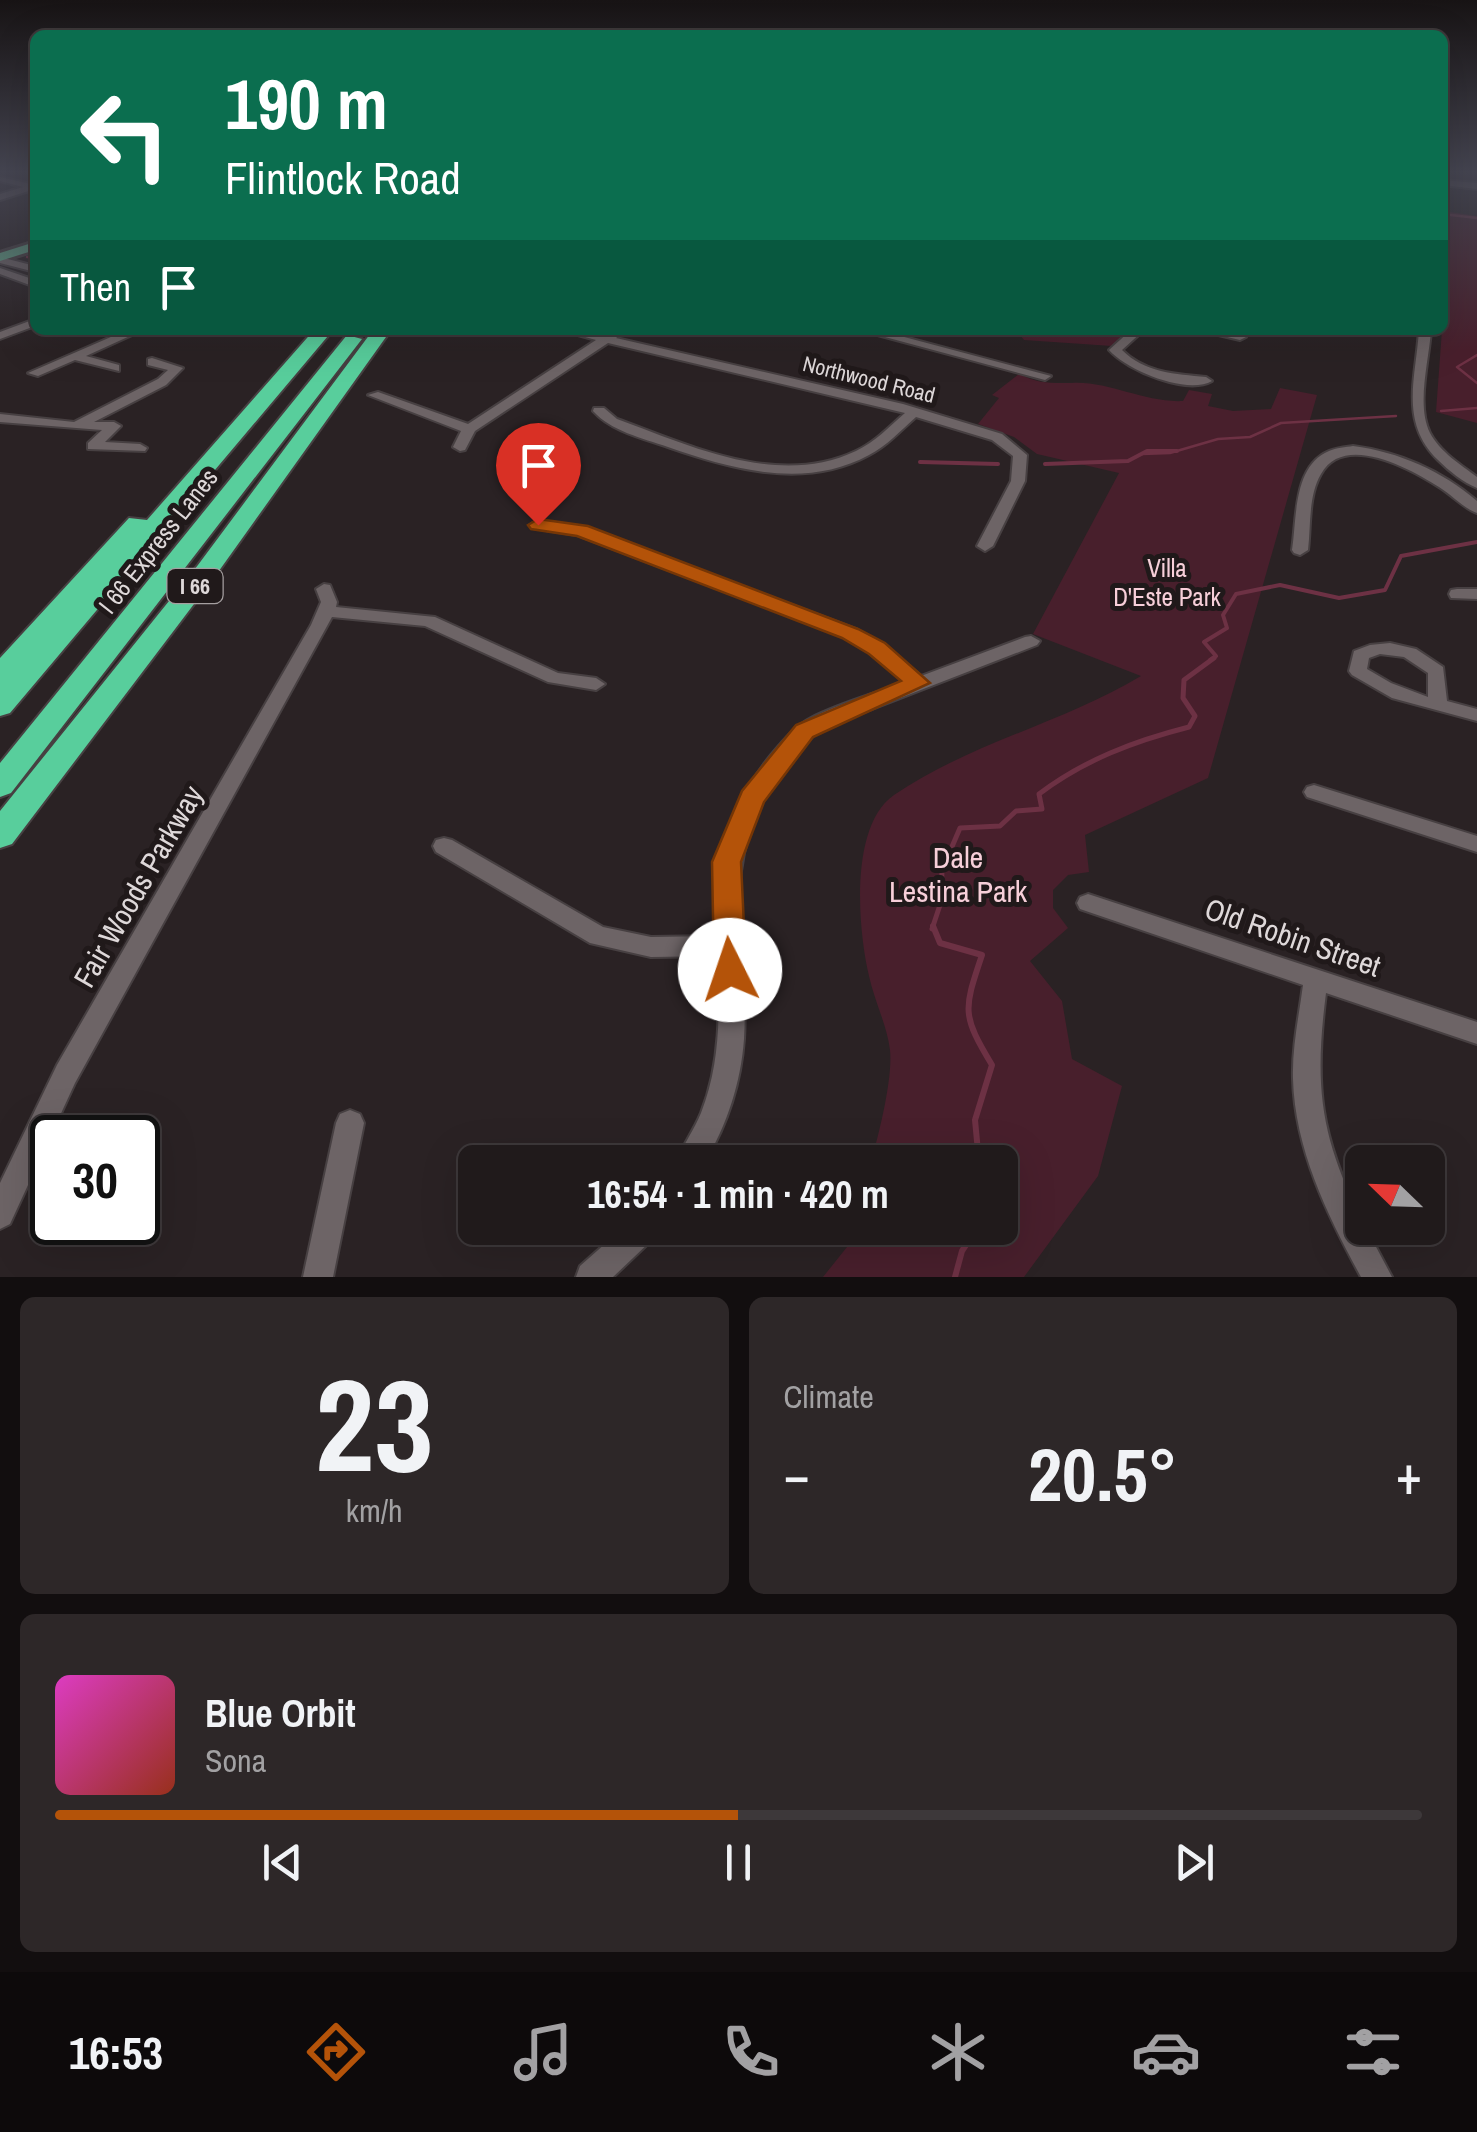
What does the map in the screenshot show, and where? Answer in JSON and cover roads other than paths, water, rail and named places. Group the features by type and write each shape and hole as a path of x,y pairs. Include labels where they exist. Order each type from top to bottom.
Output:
{"highway":[{"path":"0,674 302,335"},
{"name":"I 66 Express Lanes","path":"0,706 320,335"},
{"name":"I 66 Express Lanes","path":"0,785 355,335"},
{"name":"I 66","path":"0,835 207,570 378,335"}],"main road":[{"path":"0,256 30,245"}],"street":[{"path":"0,256 30,267"},
{"path":"0,271 30,282"},
{"path":"0,336 30,324"},
{"path":"34,373 125,335"},
{"name":"Northwood Road","path":"583,335 914,412 997,438 1020,455 1018,481 985,546"},
{"path":"460,447 469,429 613,335"},
{"path":"885,335 1045,376"},
{"path":"1132,335 1114,350 1126,363 1149,375 1206,380"},
{"path":"1230,335 1240,337"},
{"path":"1425,335 1416,422 1424,442 1477,484"},
{"path":"74,356 114,368"},
{"path":"76,426 162,382 177,368 152,362"},
{"path":"374,395 469,429"},
{"path":"599,411 612,422 724,460 783,470 824,466 858,456 914,412"},
{"path":"0,418 114,426 93,446 140,448"},
{"path":"1300,550 1311,480 1319,464 1338,452 1362,451 1415,466 1454,486 1477,509"},
{"path":"1415,466 1443,460"},
{"path":"538,525 580,530 850,634 877,648 918,683"},
{"path":"1457,594 1477,594"},
{"name":"Fair Woods Parkway","path":"0,1214 66,1074 326,600 429,621 554,678 596,684"},
{"path":"699,1145 713,1118 730,1054 726,862 739,821 764,780 796,739 816,723 1031,641"},
{"path":"1438,704 1477,716"},
{"path":"1314,792 1477,844"},
{"path":"444,846 598,936 651,947 728,946"},
{"name":"Old Robin Street","path":"1088,904 1477,1033"},
{"path":"1316,979 1306,1076 1311,1124 1337,1198 1378,1277"},
{"path":"318,1277 350,1124"},
{"path":"591,1277 626,1245"}],"waterway":[{"path":"1477,355 1457,367 1477,383"},
{"path":"1441,411 1477,408"},
{"path":"1177,451 1218,439 1250,437 1281,423 1396,416"},
{"path":"1045,464 1128,461 1147,451"},
{"path":"1148,451 1177,451"},
{"path":"1142,454 1177,451"},
{"path":"920,462 998,464"},
{"path":"1210,660 1216,656 1204,642 1227,628 1223,615 1236,594 1280,585 1339,598 1385,590 1401,556 1477,542"},
{"path":"933,926 941,902 942,870 960,828 1000,826 1016,811 1042,809 1039,794 1074,771 1129,745 1189,727 1195,716 1183,698 1184,680 1214,658"},
{"path":"933,926 940,943 982,955 969,1011 975,1034 992,1065 975,1120 977,1145"},
{"path":"955,1277 966,1245"}],"park label":[{"name":"Villa D'Este Park","path":"1167,582"},
{"name":"Dale Lestina Park","path":"958,874"}]}
